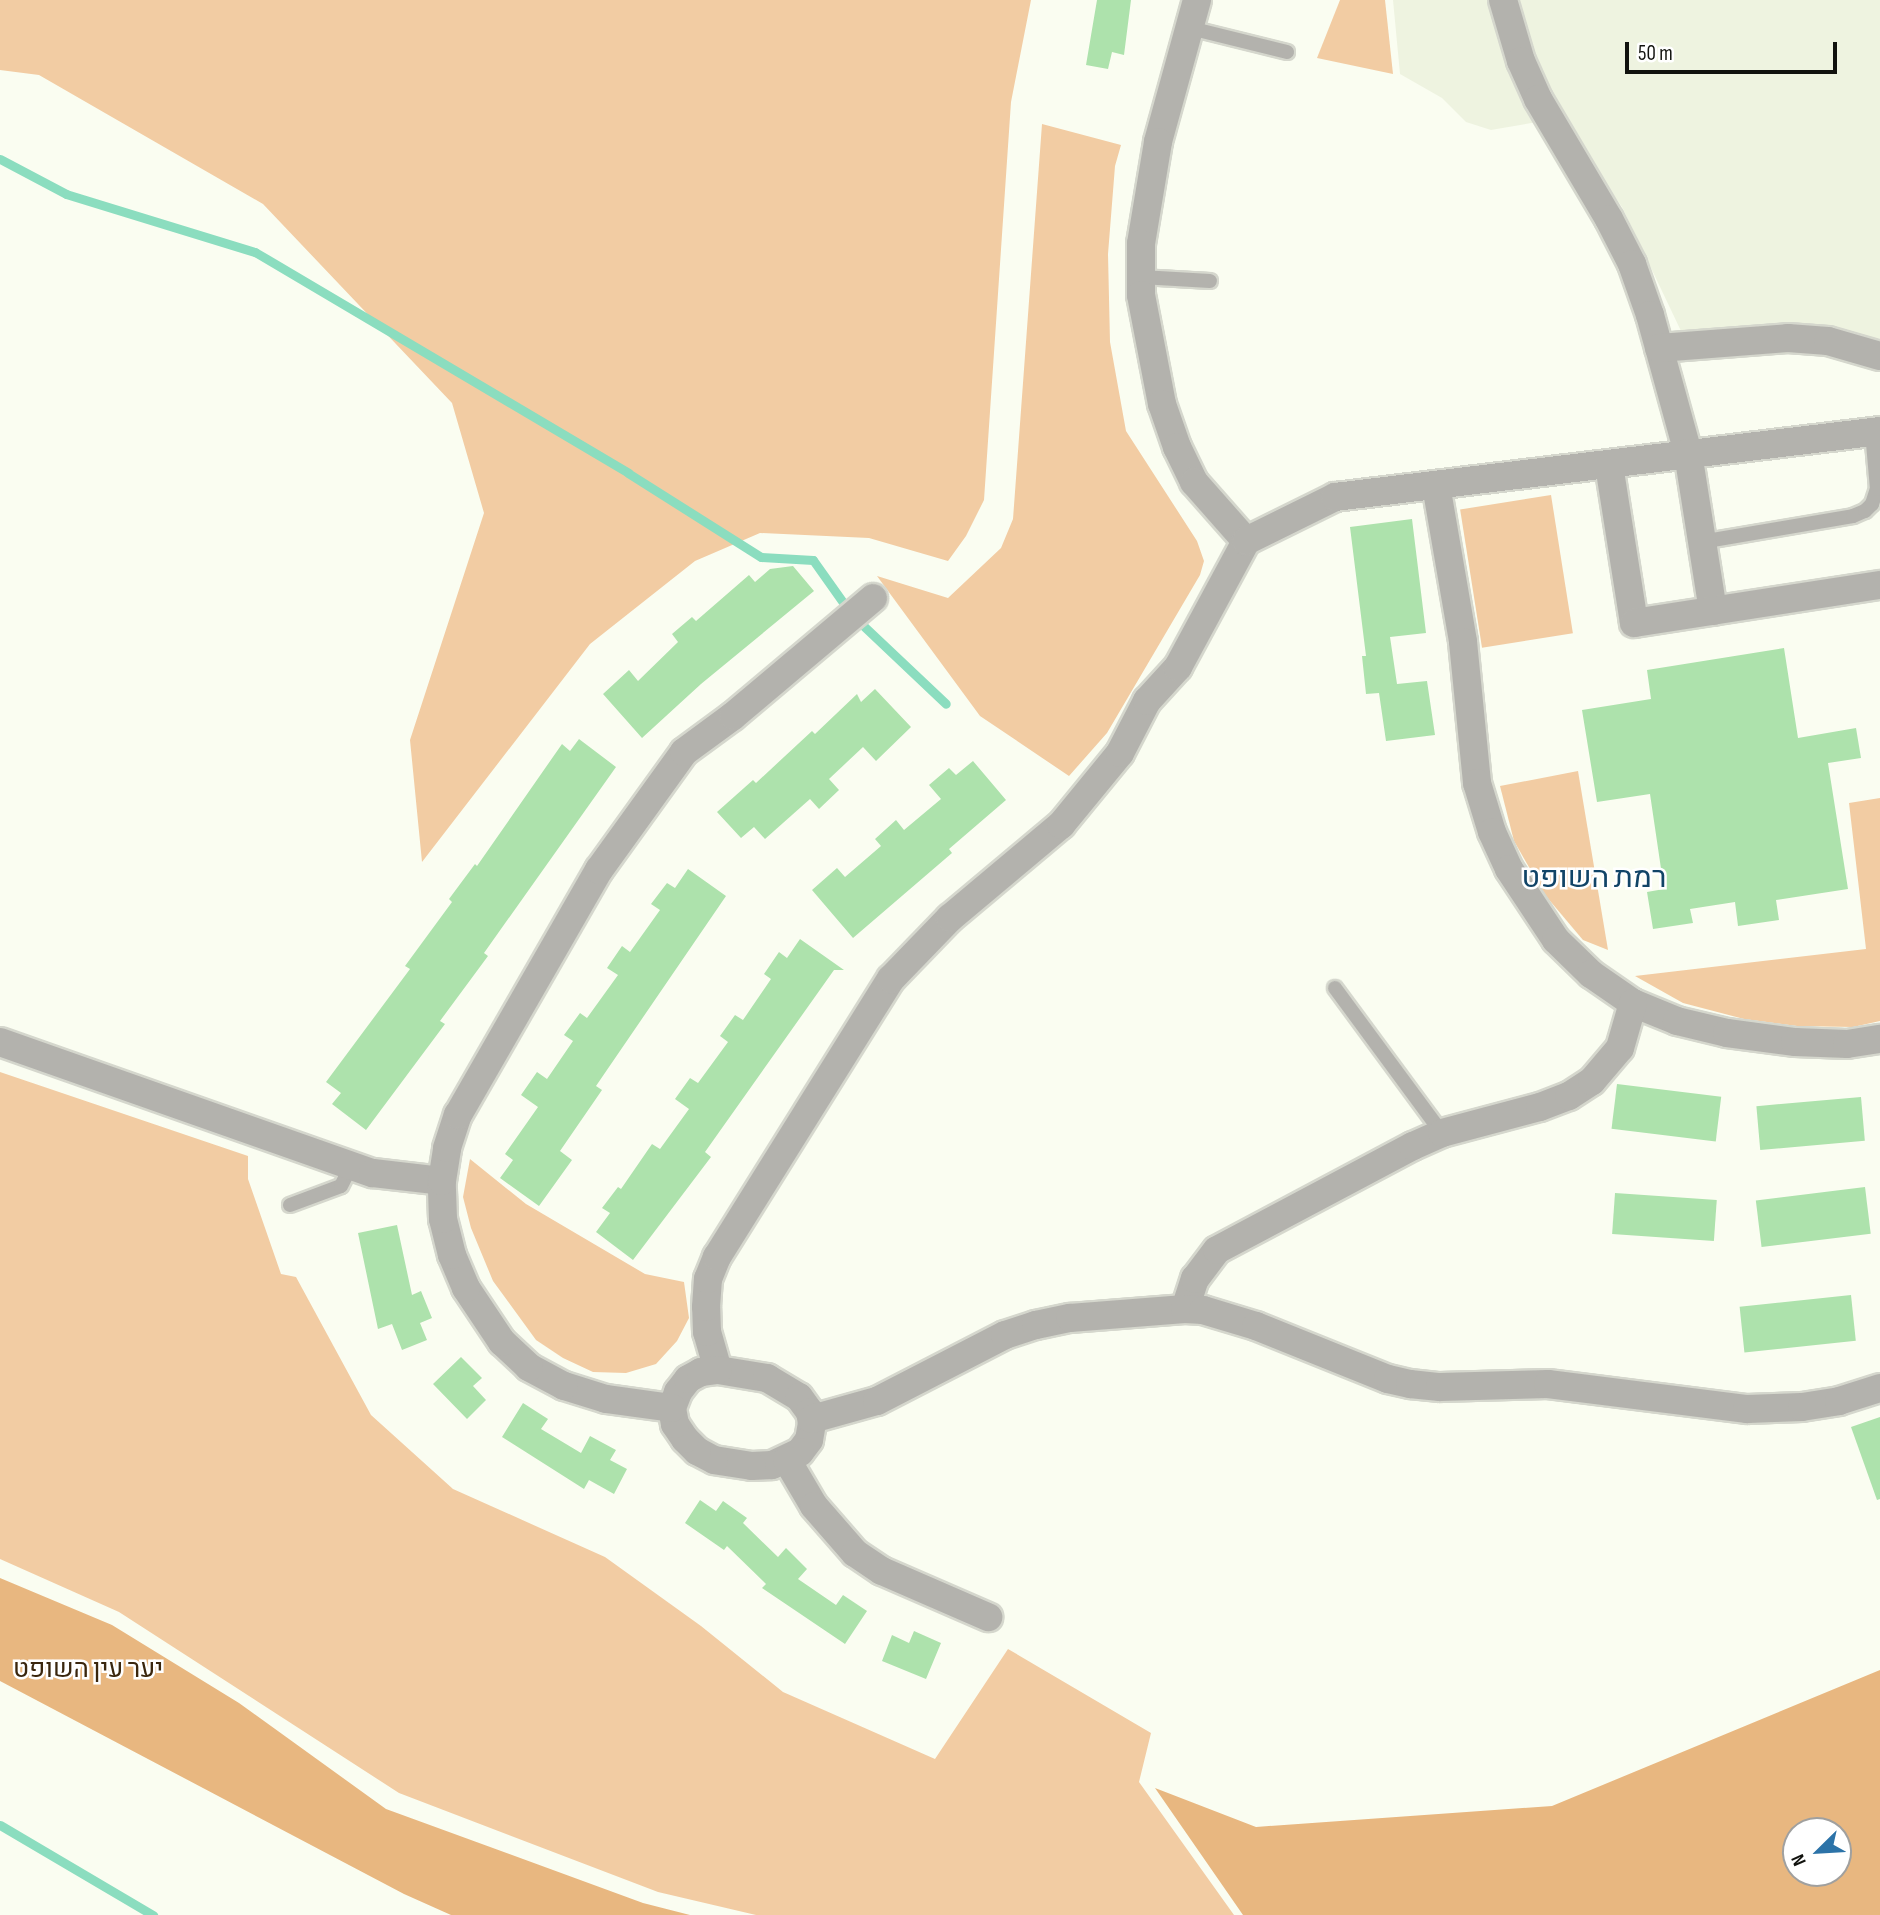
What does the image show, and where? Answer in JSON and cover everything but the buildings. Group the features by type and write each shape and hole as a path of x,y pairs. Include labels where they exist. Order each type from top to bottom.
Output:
{"street":[{"path":"1197,0 1158,142 1141,244 1141,277 1149,349 1162,404 1177,447 1194,482 1246,541"},
{"path":"1503,0 1521,61 1538,99 1609,219 1632,264 1688,453 1713,611"},
{"path":"1659,348 1788,338 1828,341 1880,356"},
{"path":"718,1370 707,1332 706,1307 708,1279 717,1256 891,979 950,918 1060,825 1119,753 1147,701 1178,667 1246,541 1335,497 1876,432"},
{"path":"1609,465 1634,623 1880,585"},
{"path":"1436,485 1465,654 1477,783 1492,832 1509,869 1556,940 1591,974 1633,1003 1677,1021 1795,1042 1847,1044 1880,1039"},
{"path":"672,1408 606,1399 564,1386 529,1367 502,1342 466,1288 452,1255 443,1219 442,1181 447,1148 458,1115 473,1087 599,870 684,752 733,716 873,598"},
{"path":"1185,1309 1195,1279 1217,1250 1387,1159 1442,1133 1540,1107 1569,1096 1592,1081 1620,1048 1633,1003"},
{"path":"0,1042 351,1166 397,1178 442,1181"},
{"path":"812,1419 877,1401 1005,1335 1036,1325 1070,1318 1185,1309 1203,1310 1243,1321 1388,1379 1410,1384 1440,1387 1548,1384 1747,1409 1802,1407 1839,1401 1880,1388"},
{"path":"718,1370 742,1372 788,1388 799,1397 812,1419 808,1440 800,1452 787,1460 752,1466 713,1460 697,1451 685,1439 675,1424 672,1408 678,1392 688,1379 701,1371 718,1370"},
{"path":"787,1460 814,1506 855,1553 882,1571 988,1617"}],"lane":[{"path":"1190,28 1287,51"},
{"path":"1141,277 1210,281"},
{"path":"1701,542 1853,516 1865,511 1872,504 1877,489 1876,432"},
{"path":"1335,988 1442,1133"},
{"path":"290,1205 341,1186 351,1166"}],"shaded area":[{"path":"0,0 1031,0 1011,102 984,500 966,536 948,561 869,538 760,533 695,561 590,644 422,862 410,740 484,513 452,403 263,204 39,75 0,70"},
{"path":"1340,0 1385,0 1393,74 1317,58"},
{"path":"1393,0 1880,0 1880,339 1798,323 1681,331 1622,207 1560,118 1491,130 1466,122 1442,98 1400,74"},
{"path":"1042,124 1121,145 1115,166 1108,254 1110,342 1126,431 1197,541 1204,561 1200,575 1107,733 1069,776 980,716 877,576 948,598 1001,548 1013,519"},
{"path":"1551,495 1573,633 1482,648 1460,509"},
{"path":"1578,771 1608,950 1583,940 1545,895 1514,841 1500,786"},
{"path":"1880,798 1880,1021 1853,1027 1797,1026 1744,1019 1683,1003 1635,976 1866,949 1849,803"},
{"path":"0,1072 248,1156 248,1179 281,1274 296,1277 371,1415 453,1489 605,1557 701,1626 783,1692 935,1759 1008,1649 1151,1733 1139,1782 1234,1915 756,1915 658,1892 399,1793 119,1612 0,1559"},
{"path":"470,1159 526,1204 645,1274 684,1282 689,1318 677,1341 656,1364 626,1373 593,1372 563,1358 536,1340 493,1281 471,1228 463,1197"}],"green space":[{"name":"יער עין השופט","path":"0,1578 112,1625 239,1703 386,1809 643,1903 690,1915 451,1915 404,1894 0,1681"},
{"path":"1880,1670 1880,1915 1243,1915 1155,1788 1256,1827 1552,1806"}],"waterway":[{"path":"0,159 66,194 255,252 628,473 761,557 813,560 852,615 946,704"},
{"path":"0,1825 153,1915"}],"district":[{"name":"רמת השופט","path":"1594,878"}]}
